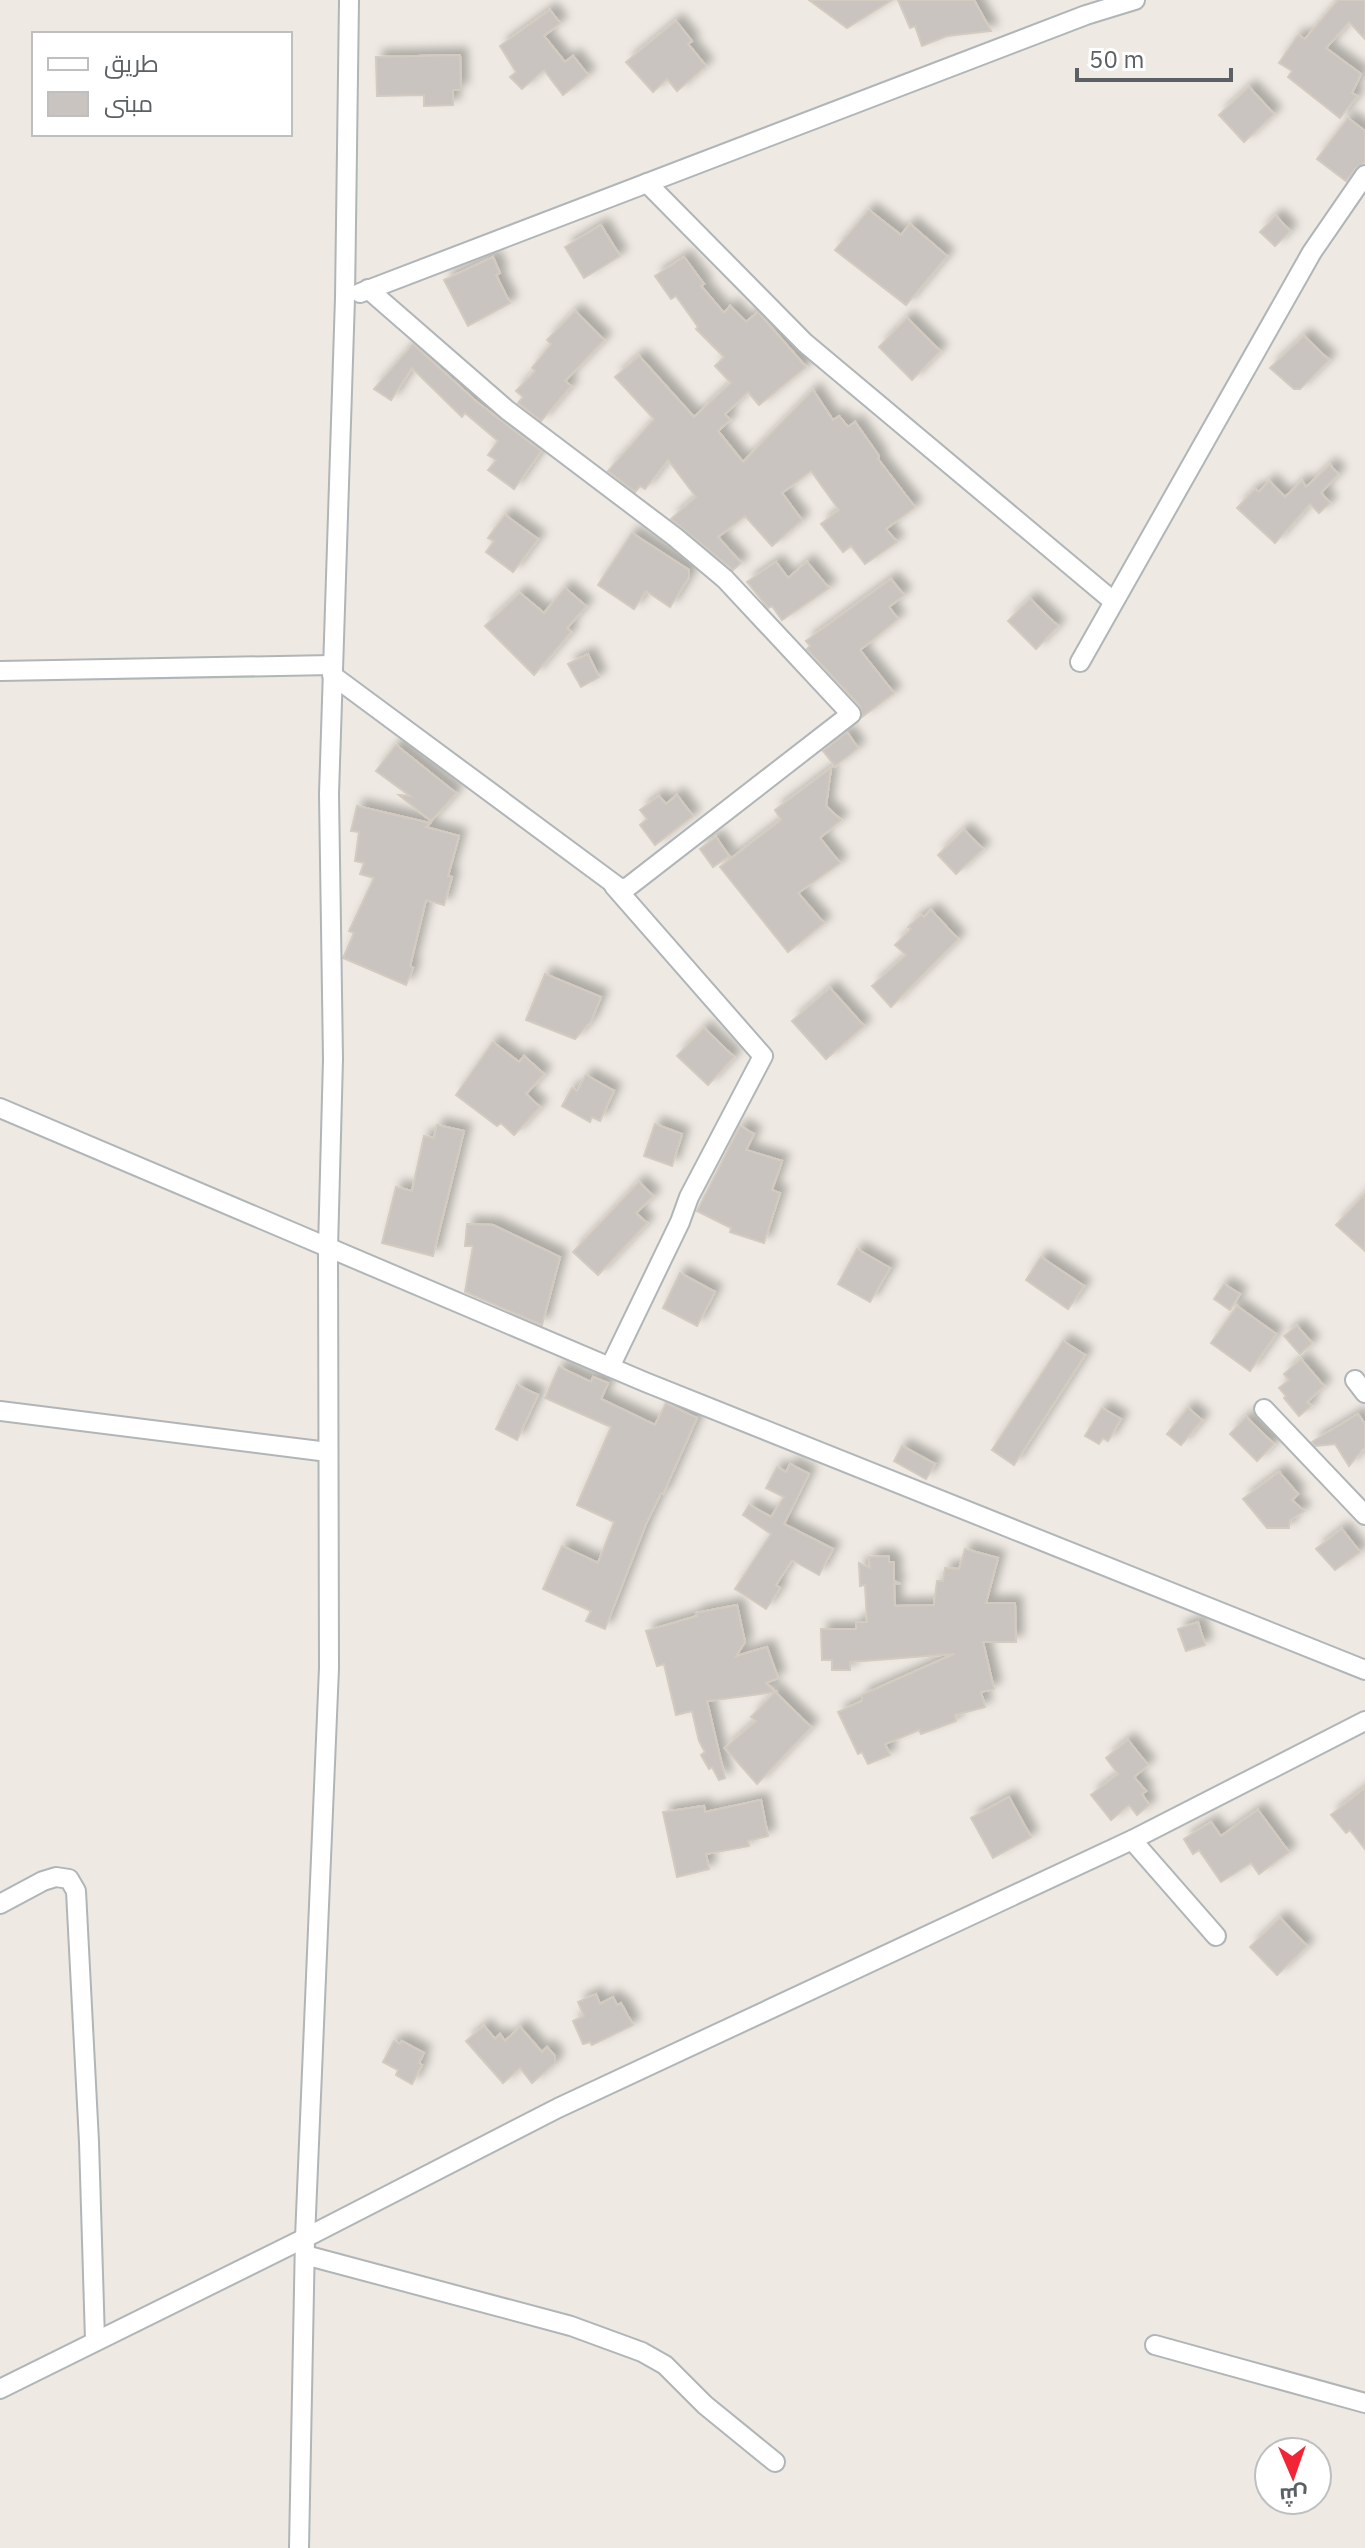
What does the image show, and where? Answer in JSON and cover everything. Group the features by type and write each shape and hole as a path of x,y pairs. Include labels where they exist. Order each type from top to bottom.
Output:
{"street":[{"path":"299,2548 305,2246 329,1668 328,1248 333,1059 329,794 345,298 349,0"},
{"path":"345,298 1086,15 1135,0"},
{"path":"1080,662 1312,252 1365,175"},
{"path":"647,183 805,343 1113,601"},
{"path":"368,289 518,420 665,529 725,579 851,714 628,887 621,889 614,886"},
{"path":"0,671 332,670 614,886 763,1056 689,1197 610,1367"},
{"path":"0,1108 610,1367 1365,1670"},
{"path":"1264,1409 1365,1515"},
{"path":"0,1411 328,1452"},
{"path":"0,2389 95,2340 305,2246 558,2108 1132,1840 1365,1721"},
{"path":"1132,1840 1216,1936"},
{"path":"0,1904 56,1877 69,1879 76,1891 95,2340"},
{"path":"305,2246 571,2326 642,2352 665,2365 705,2405 775,2462"},
{"path":"1155,2345 1365,2403"}],"building":[{"path":"809,0 892,0 847,28"},
{"path":"898,0 974,0 991,31 947,36 922,46 915,26 910,28"},
{"path":"1338,0 1365,0 1365,39 1349,22 1326,48 1361,74 1352,93 1357,96 1340,118 1288,77 1292,71 1279,63 1298,35 1305,39"},
{"path":"550,10 560,23 544,36 565,62 573,56 588,75 563,95 544,70 522,89 510,77 516,72 500,46"},
{"path":"676,21 692,41 688,44 706,66 677,91 667,79 653,92 626,62"},
{"path":"460,55 461,90 453,90 453,105 424,106 424,95 377,96 376,57"},
{"path":"1249,87 1274,114 1244,142 1219,115"},
{"path":"1348,118 1365,131 1365,162 1346,181 1317,159"},
{"path":"869,210 901,235 910,224 947,256 906,305 835,250"},
{"path":"1276,216 1290,231 1275,246 1260,232"},
{"path":"601,225 620,256 584,278 565,247"},
{"path":"493,257 500,273 496,275 510,303 468,326 444,280"},
{"path":"684,257 704,284 701,286 724,313 730,306 746,322 758,312 806,367 759,405 748,392 725,414 730,420 718,431 743,462 813,390 833,420 839,416 848,427 855,422 879,456 878,459 915,507 886,529 897,542 865,564 851,546 843,552 821,524 839,510 811,471 782,493 802,520 772,546 745,516 718,537 741,563 733,570 671,519 696,497 668,460 645,489 640,486 635,492 608,471 654,419 615,377 639,356 694,417 731,383 715,366 724,357 696,329 698,327 676,296 671,299 655,276"},
{"path":"575,311 604,340 565,381 571,386 541,421 518,403 523,397 516,391 535,371 532,368 551,344 547,340"},
{"path":"907,318 940,351 912,380 879,347"},
{"path":"1304,336 1329,360 1300,389 1294,389 1270,368"},
{"path":"413,344 477,402 541,451 514,489 488,470 496,460 488,455 498,441 465,413 462,417 412,368 391,400 374,389"},
{"path":"1330,465 1338,474 1321,493 1330,503 1319,513 1310,504 1275,543 1237,508 1255,489 1259,492 1269,481 1285,497 1302,481 1306,487"},
{"path":"505,515 538,539 513,572 486,552 494,541 488,538"},
{"path":"632,533 689,570 689,577 670,607 646,591 634,609 598,585"},
{"path":"776,562 788,578 807,562 829,588 782,620 747,582"},
{"path":"891,579 904,595 889,607 898,619 860,650 894,693 862,717 860,706 807,649 810,646 806,641"},
{"path":"565,588 586,606 567,628 571,632 534,675 485,626 520,593 544,613"},
{"path":"1030,599 1058,626 1036,649 1008,621"},
{"path":"588,654 599,677 581,687 568,664"},
{"path":"847,732 858,748 835,766 823,751"},
{"path":"396,745 456,793 431,821 399,795 410,796 376,771"},
{"path":"831,768 826,806 841,820 820,838 840,863 798,893 824,923 788,952 720,867 781,820 775,810"},
{"path":"677,795 693,816 655,845 640,825 647,819 640,810 659,796 666,804"},
{"path":"357,806 430,823 426,827 459,836 444,905 426,900 410,966 413,968 406,985 343,958 354,933 349,931 374,878 360,874 364,863 355,861 359,832 351,831"},
{"path":"964,830 983,849 956,874 938,855"},
{"path":"716,837 729,856 713,867 700,849"},
{"path":"931,910 958,939 891,1007 872,986 906,955 895,945 911,929 908,927"},
{"path":"545,974 601,997 591,1021 575,1039 526,1020"},
{"path":"830,988 864,1026 826,1059 792,1021"},
{"path":"704,1028 734,1057 708,1085 677,1056"},
{"path":"493,1042 519,1062 524,1056 544,1074 526,1094 540,1107 514,1135 501,1123 497,1126 456,1095"},
{"path":"586,1075 614,1091 600,1121 592,1117 590,1122 562,1106 572,1088 577,1091"},
{"path":"655,1124 682,1134 672,1166 644,1156"},
{"path":"437,1125 464,1131 433,1256 382,1243 396,1187 412,1191 424,1136 434,1138"},
{"path":"740,1126 754,1134 746,1150 782,1161 772,1190 780,1193 764,1243 730,1232 731,1228 697,1211"},
{"path":"639,1182 653,1196 636,1213 647,1223 598,1275 573,1252"},
{"path":"1365,1194 1365,1251 1336,1225"},
{"path":"467,1224 493,1225 560,1257 542,1325 465,1292 473,1246 465,1246"},
{"path":"857,1249 890,1268 870,1302 838,1284"},
{"path":"1041,1257 1084,1286 1068,1309 1026,1280"},
{"path":"680,1273 715,1292 697,1326 663,1308"},
{"path":"1224,1284 1240,1294 1230,1310 1214,1299"},
{"path":"1237,1306 1276,1334 1250,1371 1211,1343"},
{"path":"1297,1326 1312,1343 1300,1354 1284,1336"},
{"path":"1063,1341 1085,1355 1014,1465 992,1450"},
{"path":"1301,1359 1324,1386 1307,1402 1311,1406 1299,1416 1279,1388 1289,1380 1284,1374"},
{"path":"559,1367 591,1382 593,1377 608,1383 601,1399 655,1425 666,1403 697,1418 646,1524 605,1629 586,1621 591,1611 543,1589 562,1546 598,1563 614,1522 577,1505 611,1427 545,1398"},
{"path":"517,1385 538,1395 517,1440 496,1429"},
{"path":"1102,1408 1121,1419 1108,1441 1103,1438 1099,1444 1085,1436"},
{"path":"1188,1408 1202,1420 1181,1445 1167,1434"},
{"path":"1358,1414 1365,1424 1365,1447 1349,1466 1335,1444 1316,1446 1312,1442"},
{"path":"1246,1417 1274,1444 1257,1461 1230,1434"},
{"path":"902,1446 935,1464 926,1479 894,1461"},
{"path":"790,1464 809,1474 784,1524 833,1549 819,1575 792,1560 776,1585 780,1588 766,1609 735,1589 771,1534 743,1515 749,1505 771,1517 784,1497 766,1488 777,1467 786,1472"},
{"path":"1279,1472 1298,1494 1292,1500 1304,1511 1290,1520 1289,1528 1267,1528 1243,1499"},
{"path":"1342,1529 1360,1552 1335,1570 1316,1549"},
{"path":"965,1549 998,1558 986,1603 1015,1603 1016,1642 983,1642 994,1689 981,1692 985,1707 955,1715 956,1721 921,1734 919,1730 885,1744 890,1755 868,1764 862,1752 858,1754 838,1712 862,1701 862,1695 954,1654 850,1662 850,1670 832,1670 832,1660 822,1660 821,1629 856,1629 856,1622 867,1622 865,1585 860,1586 859,1563 870,1568 869,1557 889,1556 889,1562 894,1562 894,1581 900,1584 894,1584 895,1606 934,1605 937,1581 943,1581 945,1568 959,1569"},
{"path":"737,1605 745,1642 736,1656 767,1647 778,1678 766,1683 811,1727 757,1784 725,1748 756,1721 751,1717 775,1692 707,1701 725,1778 719,1780 701,1755 705,1752 692,1711 676,1715 664,1664 657,1666 646,1631 697,1616 696,1613"},
{"path":"1198,1622 1205,1645 1186,1651 1178,1629"},
{"path":"1128,1740 1148,1765 1134,1777 1146,1791 1142,1794 1149,1805 1137,1815 1129,1805 1111,1820 1091,1795 1118,1774 1106,1758"},
{"path":"1365,1788 1365,1849 1350,1830 1346,1833 1331,1815"},
{"path":"1009,1797 1031,1837 993,1858 971,1818"},
{"path":"761,1800 768,1836 748,1841 749,1846 706,1854 709,1869 677,1877 663,1812 704,1806 705,1812"},
{"path":"1258,1810 1289,1852 1259,1874 1251,1863 1221,1882 1199,1850 1193,1854 1184,1839 1211,1822 1221,1836"},
{"path":"1280,1918 1307,1946 1277,1975 1250,1947"},
{"path":"596,1994 600,2004 613,1997 617,2005 621,2003 633,2025 592,2045 590,2042 583,2044 573,2021 584,2016 578,2002"},
{"path":"484,2026 495,2039 500,2034 505,2041 520,2027 542,2052 547,2047 555,2056 555,2063 532,2083 520,2068 503,2083 466,2041"},
{"path":"394,2041 400,2044 402,2041 424,2053 419,2063 422,2065 412,2084 396,2075 398,2070 383,2062"}]}
